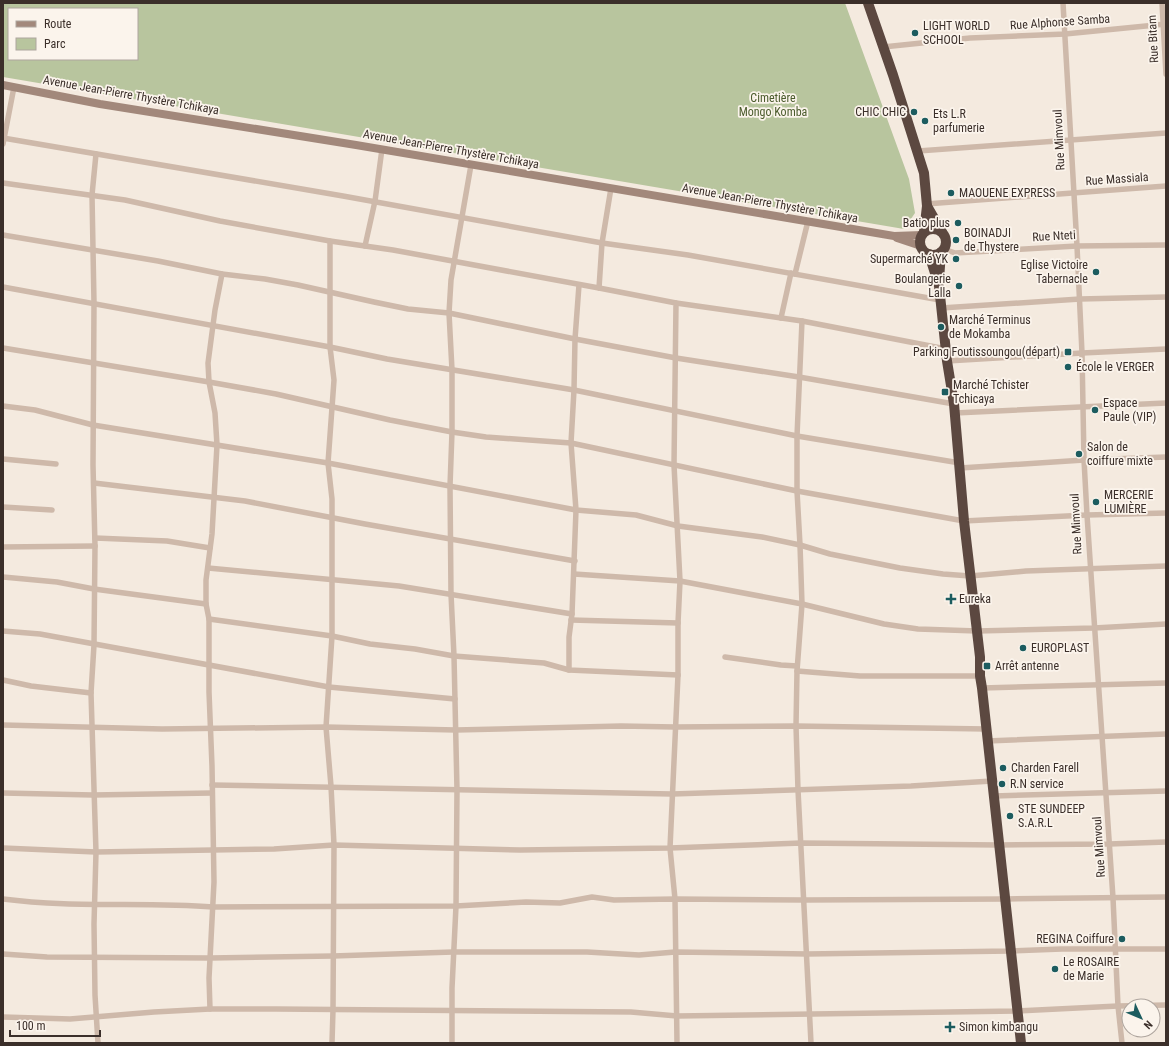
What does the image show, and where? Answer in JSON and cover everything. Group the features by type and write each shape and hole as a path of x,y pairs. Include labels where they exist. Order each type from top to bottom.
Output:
{"highway":[{"path":"868,3 924,173 927,205 923,234 920,239 921,246 923,250 929,254 936,255 942,250"},
{"path":"927,205 946,242 942,250 938,286"},
{"path":"923,234 933,229 942,232"},
{"path":"929,254 938,286 947,362 955,409 964,521 980,657 980,676 1021,1043"}],"street":[{"name":"Rue Mimvoul","path":"1063,3 1080,299 1086,515 1113,898 1118,1006 1122,1043"},
{"name":"Rue Bitam","path":"1162,3 1165,24 1166,74"},
{"name":"Rue Alphonse Samba","path":"883,47 970,38 1065,34 1165,24"},
{"name":"Avenue Jean-Pierre Thystère Tchikaya","path":"3,85 100,104 382,149 894,236 921,246"},
{"path":"14,87 3,140 156,163 602,243 688,255 793,274 941,304 1166,297"},
{"path":"918,151 1166,133"},
{"path":"365,246 375,202 382,149"},
{"path":"96,154 92,195 94,250 93,425 95,546 94,645 91,693 93,795 96,852 94,904 95,995 98,1043"},
{"path":"452,1043 456,906 457,790 450,538 452,370 449,313 451,280 472,165"},
{"path":"3,183 125,200 220,221 330,241 455,261 676,303 802,321 946,349"},
{"name":"Rue Massiala","path":"927,205 1166,186"},
{"path":"598,288 602,243 611,188"},
{"path":"781,318 808,221"},
{"name":"Avenue Jean-Pierre Thystère Tchikaya","path":"894,236 923,234"},
{"path":"3,235 158,261 222,274 265,279 408,309 449,313 676,358 799,377 955,409 1166,403"},
{"path":"330,241 330,347 334,380 328,463 332,499 332,636 326,727 334,845 332,1043"},
{"name":"Rue Nteti","path":"942,250 955,252 1077,246 1166,245"},
{"path":"210,1009 213,850 208,664 209,619 206,604 206,580 214,499 217,445 215,413 209,382 208,363 215,310 222,274"},
{"path":"569,670 569,637 575,561 576,510 571,443 575,339 579,285"},
{"path":"3,287 452,370 574,390 797,436 960,466 1166,457"},
{"path":"676,303 676,412 674,465 680,581 678,675 670,848 675,898 675,952 678,1016 677,1043"},
{"path":"802,321 797,436 797,491 802,604 797,668 796,726 811,1043"},
{"path":"3,348 209,382 332,406 390,420 452,432 486,437 571,443 797,491 964,521 1166,513"},
{"path":"947,362 1166,349"},
{"path":"3,406 35,410 93,425 328,463 576,510 636,515 678,526 762,537 800,545 830,554 900,568 943,574 970,576 1026,571 1166,566"},
{"path":"3,459 56,464"},
{"path":"94,482 214,499 245,501 575,561"},
{"path":"3,507 52,510"},
{"path":"95,538 167,541 210,548"},
{"path":"3,547 95,546"},
{"path":"208,568 399,586 572,614"},
{"path":"574,574 680,581 802,604 884,624 918,629 977,631 1094,628 1166,624"},
{"path":"3,577 57,582 94,589 206,604"},
{"path":"209,619 332,636 370,644 415,649 454,656 544,663 569,670 678,675"},
{"path":"571,620 678,623"},
{"path":"3,631 40,634 329,687 455,699"},
{"path":"725,657 860,676 980,676"},
{"path":"3,680 31,686 91,693"},
{"path":"982,688 1166,683"},
{"path":"3,725 92,726 162,729 326,727 456,730 613,726 796,726 986,729"},
{"path":"987,741 1166,734"},
{"path":"212,785 331,786 672,794 992,781"},
{"path":"994,796 1166,791"},
{"path":"3,793 93,795 212,793"},
{"path":"3,848 96,852 274,849 334,845 520,850 670,848 801,843 999,845 1166,842"},
{"path":"3,899 28,902 185,905 213,907 456,906 526,902 560,904 592,897 614,900 675,898 804,900 1005,900 1166,897"},
{"path":"3,954 47,957 210,958 454,952 588,952 639,955 675,952 807,954 1062,949 1166,949"},
{"path":"3,1022 3,1017 70,1019 210,1009 631,1012 678,1016 1017,1011 1166,1005"}],"green space":[{"name":"Cimetière Mongo Komba","path":"3,3 845,3 909,179 915,213 904,229 3,77"}],"place":[{"name":"LIGHT WORLD SCHOOL","path":"915,33"},
{"name":"CHIC CHIC","path":"914,112"},
{"name":"Ets L.R parfumerie","path":"925,121"},
{"name":"MAOUENE EXPRESS","path":"951,193"},
{"name":"Batio plus","path":"958,223"},
{"name":"BOINADJI de Thystere","path":"956,240"},
{"name":"Supermarché YK","path":"956,259"},
{"name":"Eglise Victoire Tabernacle","path":"1096,272"},
{"name":"Boulangerie Lalla","path":"959,286"},
{"name":"Marché Terminus de Mokamba","path":"941,327"},
{"name":"Parking Foutissoungou(départ)","path":"1068,352"},
{"name":"École le VERGER","path":"1068,367"},
{"name":"Marché Tchister Tchicaya","path":"945,392"},
{"name":"Espace Paule (VIP)","path":"1095,410"},
{"name":"Salon de coiffure mixte","path":"1079,454"},
{"name":"MERCERIE LUMIÈRE","path":"1096,502"},
{"name":"Eureka","path":"951,599"},
{"name":"EUROPLAST","path":"1023,648"},
{"name":"Arrêt antenne","path":"987,666"},
{"name":"Charden Farell","path":"1003,768"},
{"name":"R.N service","path":"1002,784"},
{"name":"STE SUNDEEP S.A.R.L","path":"1010,816"},
{"name":"REGINA Coiffure","path":"1122,939"},
{"name":"Le ROSAIRE de Marie","path":"1055,969"},
{"name":"Simon kimbangu","path":"950,1027"}]}
